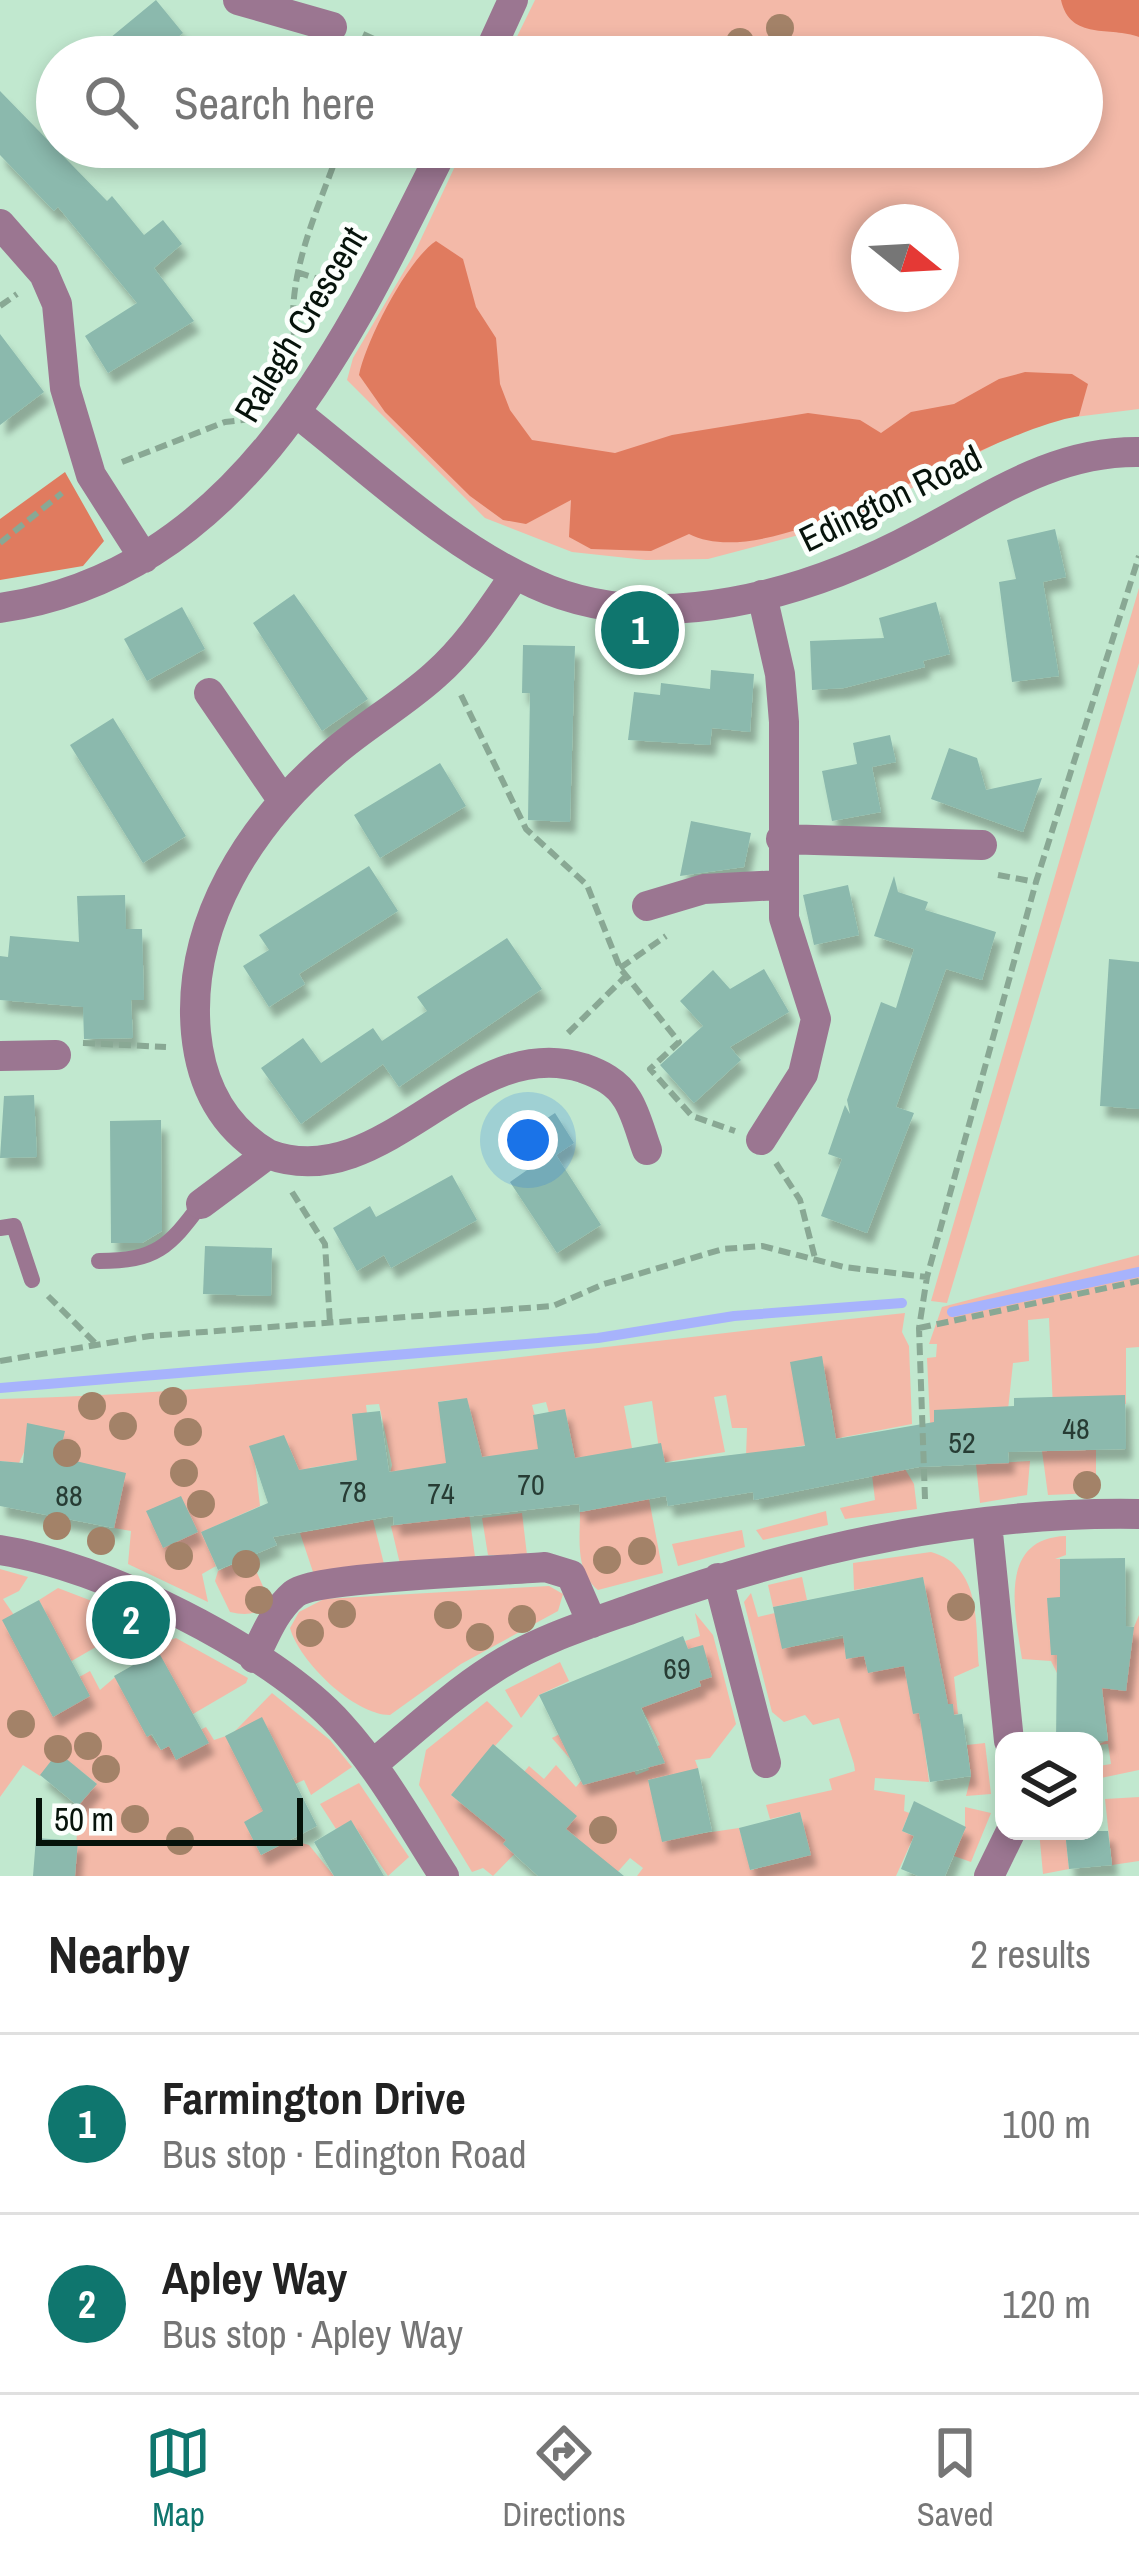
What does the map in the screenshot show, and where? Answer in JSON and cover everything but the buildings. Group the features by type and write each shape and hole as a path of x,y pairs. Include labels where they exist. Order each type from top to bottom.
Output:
{"street":[{"path":"238,0 332,27"},
{"path":"497,36 513,0"},
{"name":"Ralegh Crescent","path":"0,608 62,595 144,558 232,490 298,414 369,296 433,168"},
{"path":"0,224 44,274 57,304 65,388 91,475 144,558"},
{"name":"Edington Road","path":"298,414 462,541 515,575 572,597 615,606 684,607 762,595 869,559 1015,480 1062,461 1139,452"},
{"path":"515,575 462,648 433,677 334,751 283,802 233,871 201,949 195,983 198,1049 214,1101 228,1123 268,1154 290,1162 338,1158 493,1075 542,1060 604,1075 627,1097 647,1150"},
{"path":"761,1140 803,1073 816,1019 792,954 780,885 784,722 780,674 762,595"},
{"path":"209,693 283,802"},
{"path":"781,839 982,845"},
{"path":"646,906 704,890 780,885"},
{"path":"0,1056 56,1055"},
{"path":"200,1204 268,1154"},
{"path":"372,1765 494,1668 592,1623 718,1578 815,1551 927,1530 1139,1514"},
{"path":"987,1523 1008,1732"},
{"path":"0,1550 74,1567 254,1658 325,1710 372,1765 444,1876"},
{"path":"254,1658 271,1623 295,1593 336,1582 545,1567 571,1575 592,1623"},
{"path":"718,1578 766,1763"},
{"path":"989,1876 1007,1840"}],"lane":[{"path":"99,1262 128,1261 169,1247 200,1204"},
{"path":"0,1228 14,1226 32,1280"}],"path":[{"path":"332,27 369,36"},
{"path":"0,543 91,475 224,422 298,414 303,380 291,327 297,272 333,168"},
{"path":"927,1530 919,1328 928,1277 1036,882 1139,556"},
{"path":"433,677 460,691 526,829 587,884 626,977 679,1042 650,1069 692,1116 761,1140 800,1200 815,1258"},
{"path":"542,1060 626,977"},
{"path":"56,1055 65,1042 198,1049"},
{"path":"268,1154 325,1244 330,1323"},
{"path":"0,1361 97,1344 553,1306 620,1279 723,1249 762,1246 928,1277"},
{"path":"32,1280 97,1344"},
{"path":"919,1328 1139,1281"}],"shaded area":[{"path":"535,0 1139,0 1139,409 1059,419 1014,434 848,522 708,559 646,560 572,552 485,518 347,380 353,358 413,256 454,168 1103,168 1103,36 517,36"},
{"path":"1061,0 1139,0 1139,37 1082,27 1066,13"},
{"path":"436,241 463,259 476,307 496,338 500,384 510,410 532,440 615,453 672,435 808,413 860,420 881,433 911,412 954,404 999,379 1025,372 1072,374 1088,384 1079,416 986,448 823,521 772,537 726,542 689,534 651,551 591,549 569,537 571,500 526,524 503,520 470,496 385,412 359,375 389,302"},
{"path":"65,472 104,541 83,566 0,580 0,519"},
{"path":"1139,588 1139,663 947,1303 931,1301"},
{"path":"1139,1255 1139,1347 1126,1348 1126,1404 1053,1408 1049,1318 1028,1320 1029,1361 1013,1363 1007,1419 931,1441 927,1358 936,1357 937,1344 929,1344 942,1307"},
{"path":"905,1313 902,1332 909,1346 912,1424 834,1439 832,1410 814,1412 812,1444 746,1456 747,1428 732,1428 726,1395 714,1397 725,1452 661,1463 652,1401 624,1406 632,1448 573,1471 565,1410 549,1413 546,1402 532,1405 544,1449 482,1477 450,1400 438,1402 451,1463 388,1482 392,1465 379,1404 366,1405 371,1448 363,1459 309,1468 312,1485 255,1463 260,1506 202,1532 216,1566 202,1574 208,1602 128,1564 131,1531 114,1528 59,1472 61,1454 25,1450 19,1463 0,1461 0,1399 227,1387"},
{"path":"1096,1450 1096,1493 1048,1495 1042,1451"},
{"path":"1030,1461 1027,1495 980,1503 976,1464"},
{"path":"905,1469 914,1484 917,1509 845,1519 840,1508 875,1500 872,1475"},
{"path":"649,1499 663,1573 598,1590 582,1565 580,1512"},
{"path":"826,1511 828,1525 763,1540 756,1530"},
{"path":"469,1513 475,1557 400,1564 391,1526"},
{"path":"522,1513 527,1555 488,1555 482,1518"},
{"path":"373,1520 384,1564 313,1572 300,1533"},
{"path":"742,1530 745,1547 678,1566 672,1544"},
{"path":"1066,1536 1066,1555 1055,1559 1060,1559 1060,1600 1126,1607 1121,1626 1134,1627 1139,1615 1139,1770 1103,1778 1103,1765 1111,1764 1108,1744 1103,1744 1108,1740 1106,1722 1094,1723 1091,1673 1057,1673 1051,1661 1022,1659 1016,1581 1029,1550 1044,1540"},
{"path":"931,1552 948,1559 968,1583 976,1615 979,1666 954,1677 958,1714 921,1720 929,1782 875,1778 874,1790 905,1795 904,1811 925,1819 907,1818 902,1831 914,1836 896,1876 637,1876 643,1868 630,1858 614,1876 530,1838 493,1876 483,1868 472,1872 419,1785 426,1750 487,1701 513,1726 451,1795 484,1821 529,1766 544,1779 556,1765 576,1787 585,1776 552,1738 587,1720 620,1737 636,1775 649,1770 643,1754 660,1745 637,1698 672,1697 701,1686 685,1641 700,1636 695,1613 713,1635 736,1724 710,1758 695,1760 698,1768 671,1838 739,1828 751,1870 810,1855 800,1812 770,1819 766,1805 832,1790 829,1779 855,1771 854,1764 839,1718 813,1725 805,1715 784,1722 772,1712 744,1602 751,1593 758,1617 775,1613 783,1648 932,1624 923,1578 854,1590 853,1563"},
{"path":"250,1557 269,1600 252,1613 230,1612 215,1581 218,1571"},
{"path":"0,1569 28,1577 19,1591 3,1599 63,1686 90,1671 100,1690 121,1672 139,1704 132,1709 161,1750 206,1727 214,1740 226,1736 265,1812 245,1823 261,1855 290,1840 309,1845 334,1876 75,1876 78,1806 96,1783 58,1753 40,1776 23,1765 0,1797"},
{"path":"802,1577 807,1600 773,1607 768,1585"},
{"path":"549,1586 563,1594 558,1611 461,1664 390,1715 360,1706 330,1684 304,1656 290,1628 299,1612 324,1599"},
{"path":"58,1588 149,1623 119,1645 113,1637 70,1662 39,1600"},
{"path":"176,1638 248,1678 246,1683 193,1714 126,1656"},
{"path":"560,1662 569,1681 539,1695 521,1718 505,1690"},
{"path":"272,1693 330,1740 352,1767 311,1795 304,1780 295,1784 234,1732"},
{"path":"985,1743 991,1794 966,1796 971,1776 967,1745"},
{"path":"359,1783 409,1857 388,1876 351,1821 336,1829 320,1804"},
{"path":"1139,1797 1139,1861 1112,1865 1105,1799"},
{"path":"965,1807 991,1813 971,1862 954,1856 965,1828"},
{"path":"1040,1840 1066,1840 1069,1869 1043,1874"}],"waterway":[{"path":"952,1312 1139,1272"},
{"path":"0,1388 598,1338 734,1316 902,1303"}],"place":[{"name":"Farmington Drive","path":"640,630"},
{"name":"Apley Way","path":"131,1620"}]}
